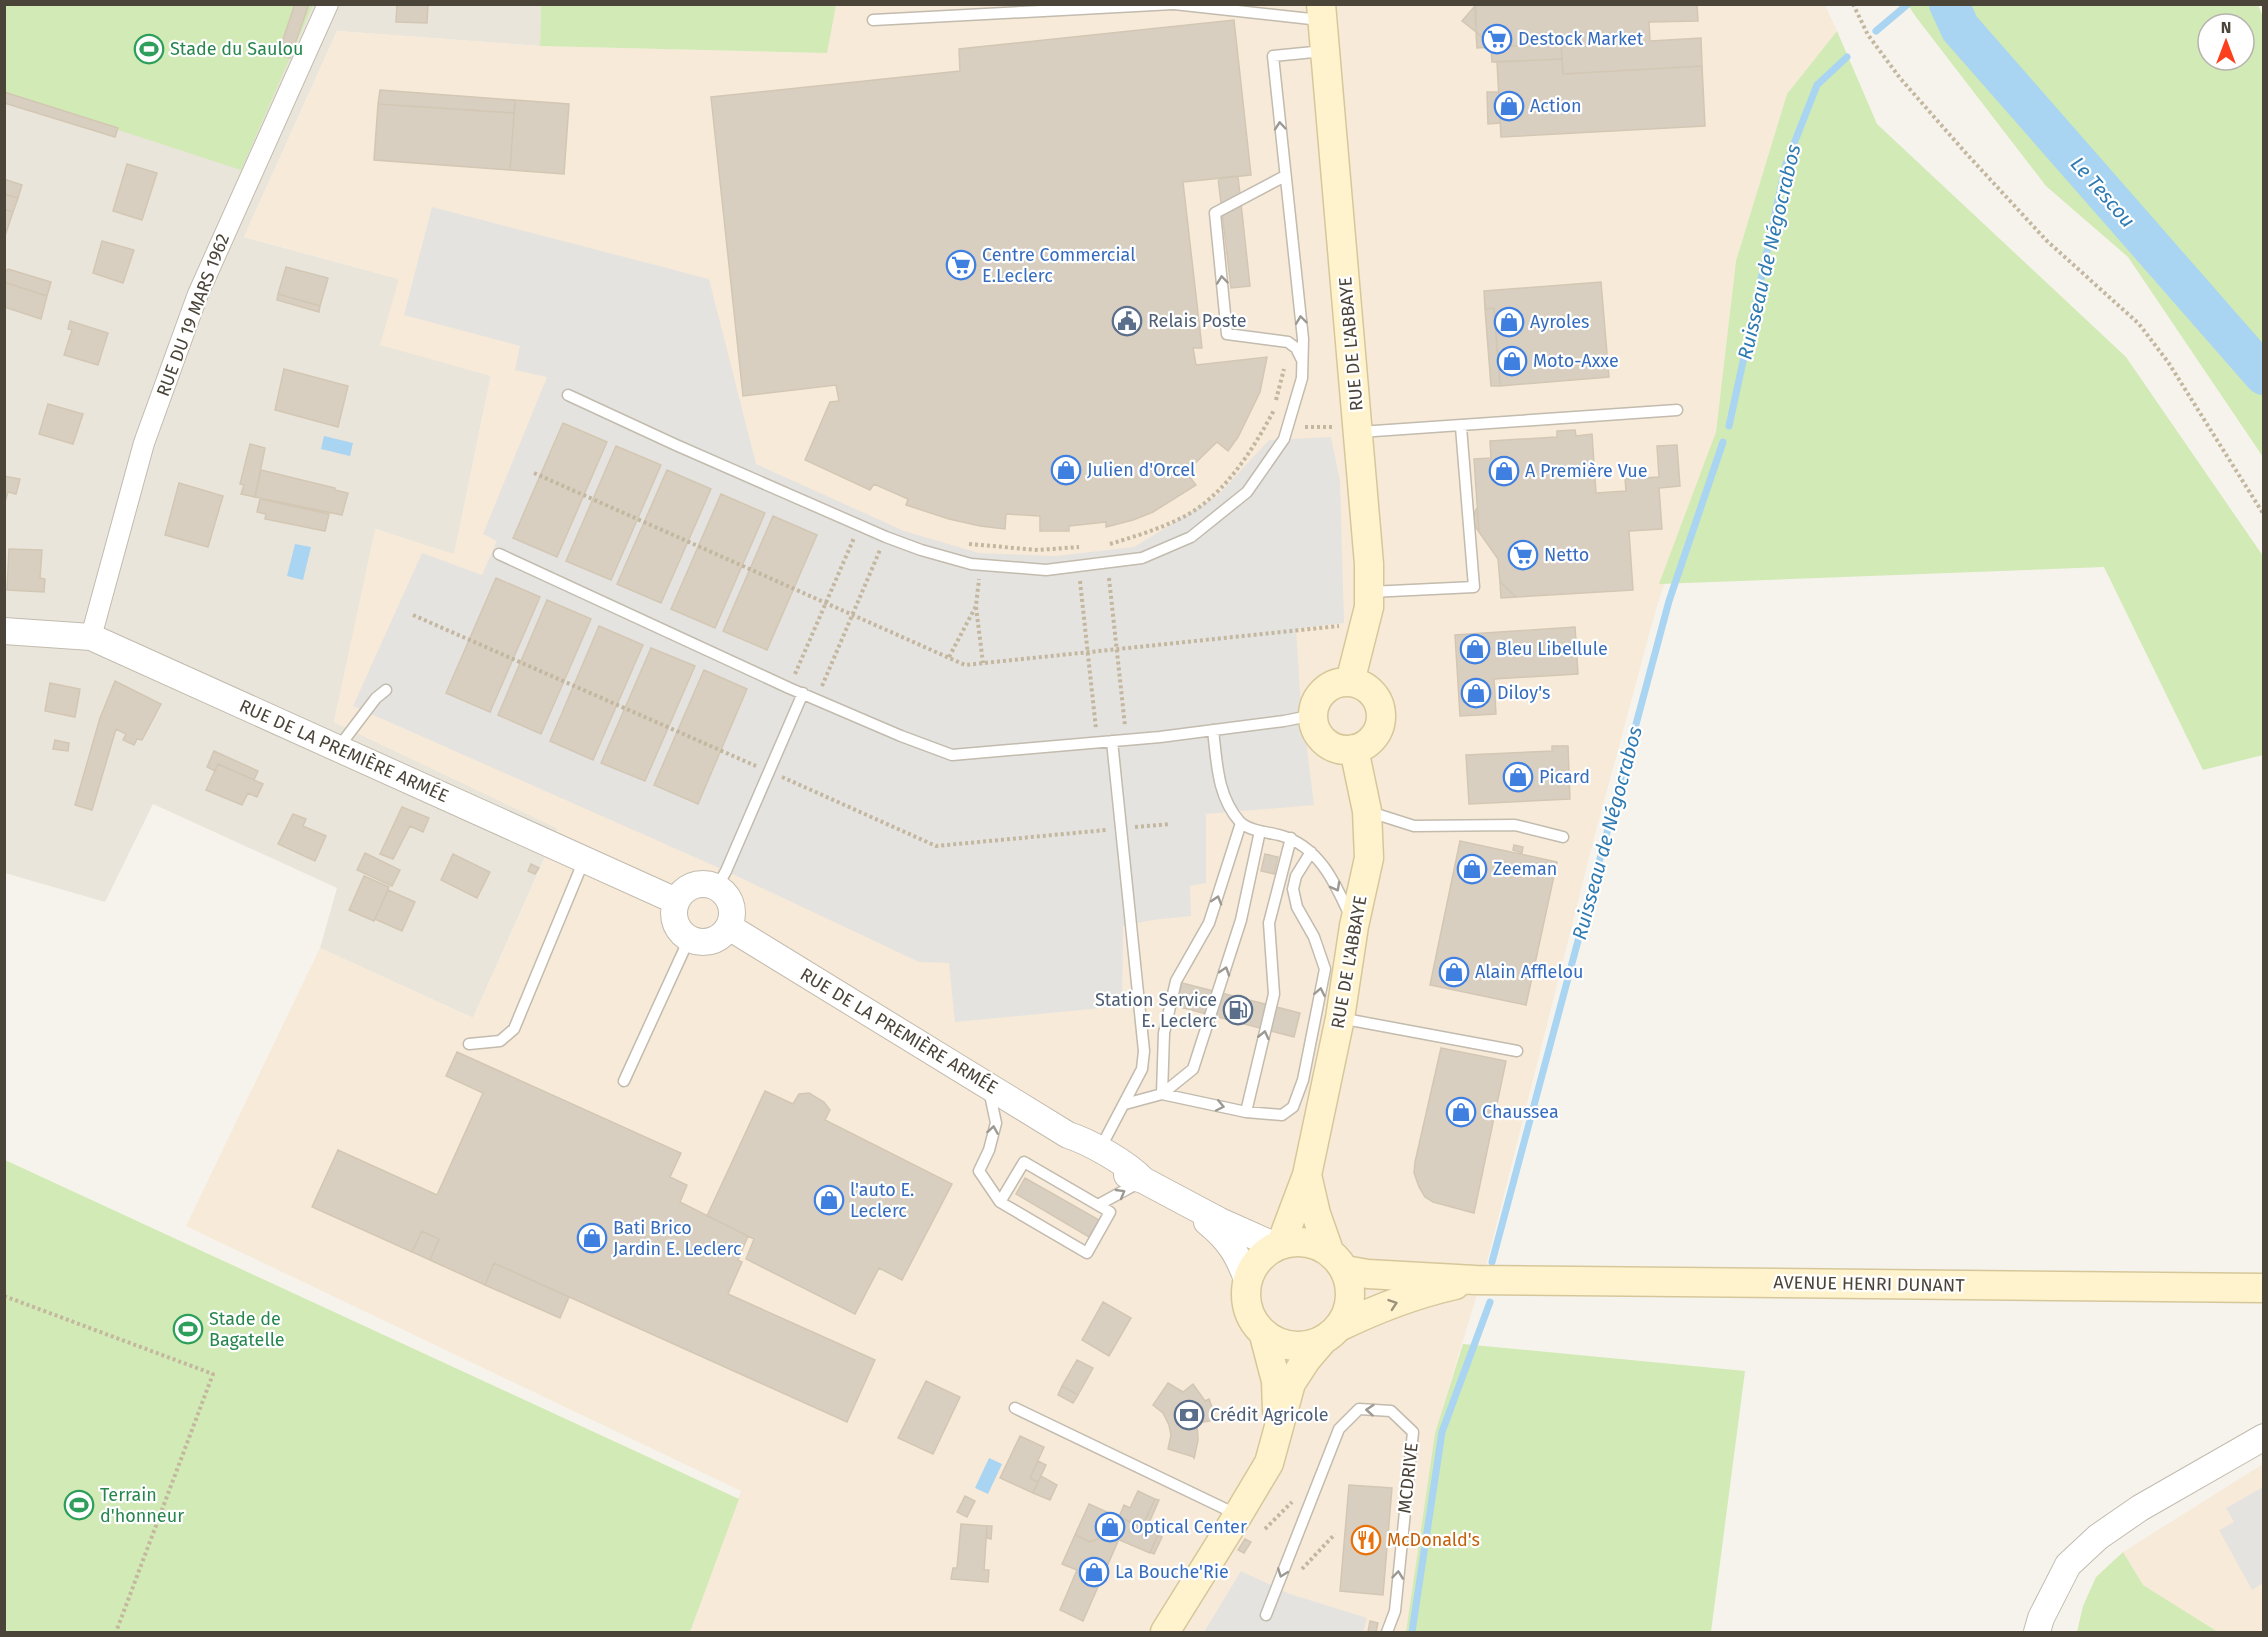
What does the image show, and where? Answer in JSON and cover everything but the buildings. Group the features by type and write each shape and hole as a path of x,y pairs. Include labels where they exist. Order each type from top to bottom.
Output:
{"main road":[{"name":"RUE DE L'ABBAYE","path":"1322,13 1369,564 1369,607 1350,682"},
{"path":"1350,682 1368,689 1374,695 1381,712 1381,722 1372,739 1354,749 1344,749 1326,742 1319,734 1314,715 1319,698 1325,691 1341,683 1350,682"},
{"name":"RUE DE L'ABBAYE","path":"1278,1245 1306,1175 1340,1018 1354,926 1369,858 1367,811 1354,749"},
{"name":"RUE DE L'ABBAYE","path":"1306,1175 1316,1214 1337,1261"},
{"path":"1298,1241 1314,1244 1337,1261 1350,1284 1351,1300 1347,1314 1331,1334 1309,1346 1293,1347 1278,1343 1264,1335 1249,1315 1245,1297 1247,1279 1253,1265 1263,1254 1278,1245 1298,1241"},
{"name":"AVENUE HENRI DUNANT","path":"1337,1261 1368,1274 1475,1280 2264,1288"},
{"name":"AVENUE HENRI DUNANT","path":"1165,1632 1269,1462 1291,1383 1306,1360 1331,1334 1369,1312 1425,1293 1475,1280"},
{"name":"AVENUE HENRI DUNANT","path":"1264,1335 1276,1381 1277,1433"}],"street":[{"name":"RUE DU 19 MARS 1962","path":"91,637 144,443 198,294 328,4"},
{"name":"RUE DE LA PREMIÈRE ARMÉE","path":"4,631 91,637 676,901"},
{"path":"698,884 717,887 730,900 732,918 729,927 716,940 708,943 689,939 682,934 674,919 676,901 689,887 698,884"},
{"name":"RUE DE LA PREMIÈRE ARMÉE","path":"729,927 1068,1135 1083,1140 1133,1169 1143,1180"},
{"name":"RUE DE LA PREMIÈRE ARMÉE","path":"1068,1135 1080,1148 1129,1176 1143,1180 1186,1204 1278,1245"},
{"name":"RUE DE LA PREMIÈRE ARMÉE","path":"1186,1204 1230,1242 1237,1252 1247,1279"},
{"path":"2037,1632 2041,1618 2068,1565 2098,1537 2140,1508 2264,1437"}],"lane":[{"path":"873,20 1174,4 1322,13"},
{"path":"568,395 886,537 921,550 981,565 1046,570 1142,558 1191,537 1247,492 1284,439 1302,378 1304,363 1302,327 1273,56 1324,51"},
{"path":"1285,176 1215,213 1227,334 1288,342 1296,348 1304,363"},
{"path":"1359,432 1677,410"},
{"path":"1370,592 1474,587 1461,426"},
{"path":"499,554 803,693 900,736 952,755 1213,730 1314,715"},
{"path":"338,748 376,698 386,690"},
{"path":"717,887 803,693"},
{"path":"1213,730 1223,796 1241,823 1260,831 1291,838 1311,852 1336,884 1354,926"},
{"path":"1099,1150 1142,1069 1144,1051 1112,741"},
{"path":"1367,811 1414,826 1515,825 1563,837"},
{"path":"1162,1094 1164,1033 1176,981 1209,923 1241,823"},
{"path":"1125,1104 1162,1094 1193,1069 1241,920 1260,831"},
{"path":"1246,1112 1274,994 1269,922 1291,838"},
{"path":"1162,1094 1246,1112 1282,1115 1293,1107 1303,1080 1325,969 1314,937 1297,907 1293,889 1296,876 1311,852"},
{"path":"469,1044 500,1041 514,1029 584,860"},
{"path":"624,1081 689,939"},
{"path":"1340,1018 1517,1051"},
{"path":"989,1086 996,1124 989,1150 979,1171 1000,1202 1087,1253 1110,1212 1024,1162 1000,1202"},
{"path":"1098,1205 1143,1180"},
{"path":"1015,1408 1238,1515"},
{"name":"MCDRIVE","path":"1266,1615 1339,1430 1359,1409 1390,1411 1413,1432 1395,1611 1387,1632"}],"path":[{"path":"1853,4 1868,35 1900,78 1964,151 2046,240 2139,324 2168,362 2264,514"},
{"path":"1103,546 1141,535 1188,514 1218,490 1252,450 1274,410 1286,360"},
{"path":"534,473 965,665 1339,626"},
{"path":"961,542 1038,550 1084,547"},
{"path":"983,663 976,606 984,546"},
{"path":"949,657 976,606"},
{"path":"413,615 936,846 1106,830"},
{"path":"1134,827 1170,824"},
{"path":"4,1296 213,1374 116,1632"}],"shaded area":[{"path":"836,4 1825,5 1837,31 1787,94 1736,261 1716,432 1656,609 1592,846 1488,1258 1435,1433 1406,1632 690,1632 741,1491 186,1226 320,948 473,1018 558,829 334,722 375,529 454,554 491,376 380,345 399,279 244,237 337,31 540,46 826,53"},
{"path":"4,5 541,5 540,46 337,31 244,237 399,279 381,345 491,375 454,555 376,529 334,722 558,828 473,1018 320,948 337,888 153,804 105,902 5,873"},
{"path":"432,207 709,279 756,464 904,531 979,553 1055,556 1134,547 1217,496 1269,440 1331,437 1340,481 1344,623 1296,629 1300,692 1314,805 1206,814 1206,883 1190,886 1191,916 1123,926 1122,1006 955,1022 949,963 919,962 726,871 353,706 422,553 482,575 497,541 483,534 547,377 515,370 520,346 404,315"},
{"path":"2263,1464 2263,1632 2218,1632 2143,1585 2123,1552"},
{"path":"2263,1487 2263,1583 2252,1590 2219,1530 2234,1522 2226,1508"},
{"path":"1241,1571 1290,1594 1367,1618 1363,1632 1204,1632"}],"green space":[{"name":"Stade du Saulou","path":"4,5 313,5 241,170 5,93"},
{"path":"541,5 836,5 827,53 540,46"},
{"path":"1908,5 2258,5 2264,19 2263,457 2128,257 2046,186"},
{"path":"1837,31 1877,124 2126,357 2263,556 2263,755 2203,770 2104,567 1659,584 1716,432 1736,261 1787,94"},
{"name":"Stade de Bagatelle","path":"5,1160 739,1499 690,1632 5,1632"},
{"path":"1463,1344 1745,1371 1711,1632 1406,1632 1435,1433"},
{"path":"2123,1552 2143,1585 2218,1632 2077,1632 2083,1606 2096,1577"}],"water":[{"path":"324,436 353,443 350,456 321,449"},
{"path":"295,544 311,547 303,580 287,576"},
{"path":"989,1458 1002,1464 988,1494 975,1488"}],"waterway":[{"name":"Ruisseau de Négocrabos","path":"1876,31 1908,4"},
{"name":"Le Tescou","path":"1949,4 1960,28 2264,375"},
{"name":"Ruisseau de Négocrabos","path":"1729,426 1786,164 1817,85 1847,57"},
{"name":"Ruisseau de Négocrabos","path":"1492,1262 1669,601 1723,442"},
{"name":"Ruisseau de Négocrabos","path":"1412,1632 1442,1432 1490,1302"}],"place":[{"name":"Destock Market","path":"1497,39"},
{"name":"Stade du Saulou","path":"149,49"},
{"name":"Action","path":"1509,106"},
{"name":"Centre Commercial E.Leclerc","path":"961,265"},
{"name":"Relais Poste","path":"1127,321"},
{"name":"Ayroles","path":"1509,322"},
{"name":"Moto-Axxe","path":"1512,361"},
{"name":"Julien d'Orcel","path":"1066,470"},
{"name":"A Première Vue","path":"1504,471"},
{"name":"Netto","path":"1523,555"},
{"name":"Bleu Libellule","path":"1475,649"},
{"name":"Diloy's","path":"1476,693"},
{"name":"Picard","path":"1518,777"},
{"name":"Zeeman","path":"1472,869"},
{"name":"Alain Afflelou","path":"1454,972"},
{"name":"Station Service E. Leclerc","path":"1238,1010"},
{"name":"Chaussea","path":"1461,1112"},
{"name":"l'auto E. Leclerc","path":"829,1200"},
{"name":"Bati Brico Jardin E. Leclerc","path":"592,1238"},
{"name":"Stade de Bagatelle","path":"188,1329"},
{"name":"Crédit Agricole","path":"1189,1415"},
{"name":"Terrain d'honneur","path":"79,1505"},
{"name":"Optical Center","path":"1110,1527"},
{"name":"McDonald's","path":"1366,1540"},
{"name":"La Bouche'Rie","path":"1094,1572"}]}
